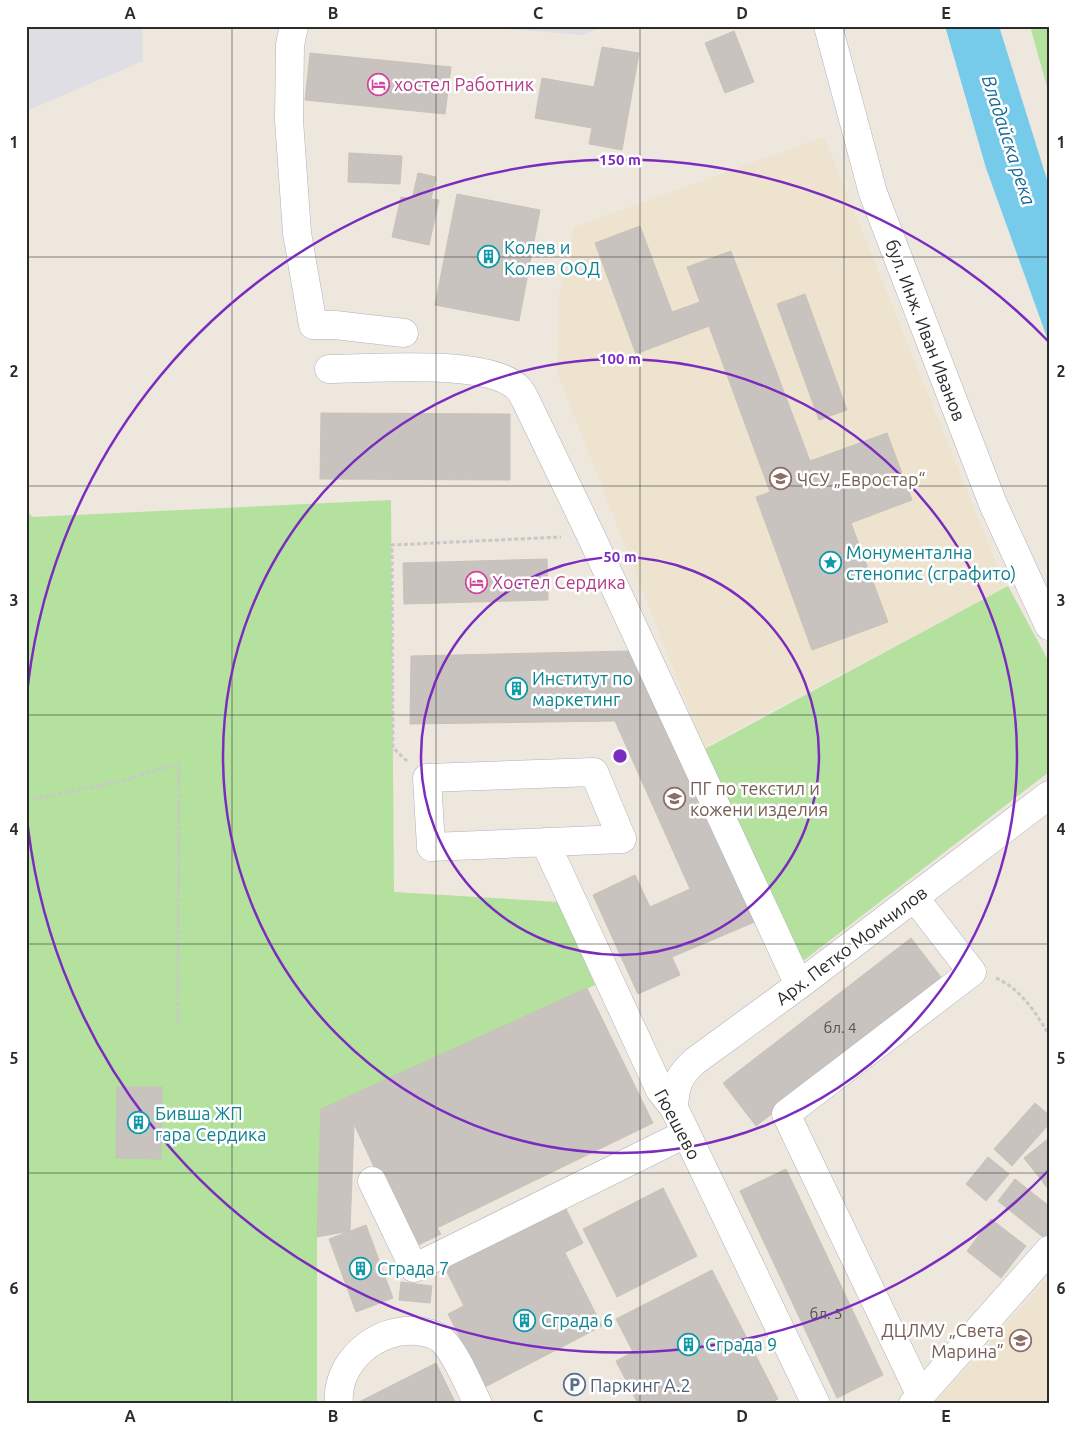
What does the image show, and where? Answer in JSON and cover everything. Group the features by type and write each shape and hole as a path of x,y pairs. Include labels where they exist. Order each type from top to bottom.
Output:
{"street":[{"path":"294,26 290,45 289,120 297,233 313,325 335,325 404,333"},
{"name":"бул. Инж. Иван Иванов","path":"828,26 873,193 993,504 1049,626"},
{"path":"329,370 450,368 479,372 504,380 517,388 526,401 592,536 798,985"},
{"path":"594,772 622,839 545,842 431,847 427,778 594,772"},
{"name":"Арх. Петко Момчилов","path":"674,1108 676,1088 683,1072 695,1061 1049,795"},
{"name":"Гюешево","path":"545,842 660,1090 674,1108 812,1402"},
{"path":"914,897 972,972 786,1114 917,1400 1049,1250"},
{"path":"372,1181 414,1268 685,1134"},
{"path":"339,1404 341,1385 348,1366 359,1352 374,1339 409,1330 426,1332 441,1339 451,1352 478,1404"}],"path":[{"path":"427,778 393,748 392,546 592,536"},
{"path":"26,801 129,779 179,763 178,1026"},
{"path":"972,972 990,975 1004,981 1031,1008 1049,1036"}],"shaded area":[{"path":"26,26 142,26 143,61 26,111"},
{"path":"475,26 604,26 582,35"},
{"name":"ЧСУ „Евростар“","path":"824,137 1006,587 704,747 557,372 559,295 574,227"},
{"name":"ДЦЛМУ „Света Марина”","path":"1049,1277 1049,1404 933,1404"}],"green space":[{"path":"1030,26 1049,26 1049,94"},
{"path":"391,500 394,892 559,902 595,985 321,1109 317,1237 317,1404 26,1404 26,511 33,517"},
{"path":"1008,586 1049,662 1049,772 803,961 703,750"}],"water":[{"name":"Владайска река","path":"945,26 999,26 1049,186 1049,343 986,168"}],"building":[{"path":"734,31 754,82 725,93 705,43"},
{"path":"602,47 639,53 622,150 589,144 592,128 535,118 542,78 594,87"},
{"name":"хостел Работник","path":"310,53 451,67 445,114 305,100"},
{"path":"349,153 402,156 400,184 348,182"},
{"path":"418,173 436,177 431,199 439,200 429,245 392,237 401,197 412,199"},
{"name":"Колев и Колев ООД","path":"457,194 540,210 519,321 435,305"},
{"path":"640,226 672,312 700,302 687,267 731,251 810,461 887,433 912,500 851,523 888,622 812,650 756,497 770,492 709,326 636,354 595,243"},
{"path":"805,294 847,410 819,420 777,304"},
{"path":"321,413 510,414 510,480 320,479"},
{"name":"Хостел Сердика","path":"547,559 548,600 404,604 403,563"},
{"name":"ПГ по текстил и кожени изделия","path":"629,651 757,921 672,957 680,975 638,994 593,895 635,875 650,907 690,889 615,721"},
{"name":"Институт по маркетинг","path":"629,651 615,721 410,724 411,656"},
{"path":"911,938 944,981 756,1126 723,1083"},
{"path":"587,988 653,1123 437,1228 441,1234 412,1248 354,1124 350,1231 317,1237 321,1109"},
{"name":"Бивша ЖП гара Сердика","path":"117,1087 162,1087 161,1159 116,1158"},
{"path":"1035,1103 1049,1115 1049,1124 1012,1166 994,1149"},
{"path":"1049,1138 1049,1190 1024,1158"},
{"path":"988,1157 1009,1174 986,1201 966,1184"},
{"path":"786,1169 883,1375 837,1398 740,1191"},
{"path":"1015,1179 1049,1206 1049,1233 1044,1238 998,1201"},
{"path":"663,1188 697,1256 617,1297 583,1229"},
{"path":"564,1205 583,1243 464,1306 445,1268"},
{"path":"991,1219 1026,1246 1001,1278 967,1251"},
{"name":"Сграда 7","path":"366,1225 393,1298 356,1312 329,1239"},
{"name":"Сграда 6","path":"565,1253 602,1326 485,1387 448,1314"},
{"name":"Сграда 9","path":"712,1270 778,1399 769,1404 638,1404 616,1361 633,1352 616,1319"},
{"path":"401,1282 432,1286 430,1303 399,1300"},
{"path":"436,1363 456,1404 355,1404"}],"place":[{"name":"хостел Работник","path":"378,84"},
{"name":"Колев и Колев ООД","path":"488,257"},
{"name":"ЧСУ „Евростар“","path":"781,479"},
{"name":"Монументална стенопис (сграфито)","path":"830,562"},
{"name":"Хостел Сердика","path":"476,582"},
{"name":"Институт по маркетинг","path":"516,688"},
{"name":"ПГ по текстил и кожени изделия","path":"674,798"},
{"name":"Бивша ЖП гара Сердика","path":"139,1123"},
{"name":"Сграда 7","path":"361,1268"},
{"name":"Сграда 6","path":"525,1320"},
{"name":"ДЦЛМУ „Света Марина”","path":"1020,1340"},
{"name":"Сграда 9","path":"689,1344"},
{"name":"Паркинг А.2","path":"574,1385"}]}
